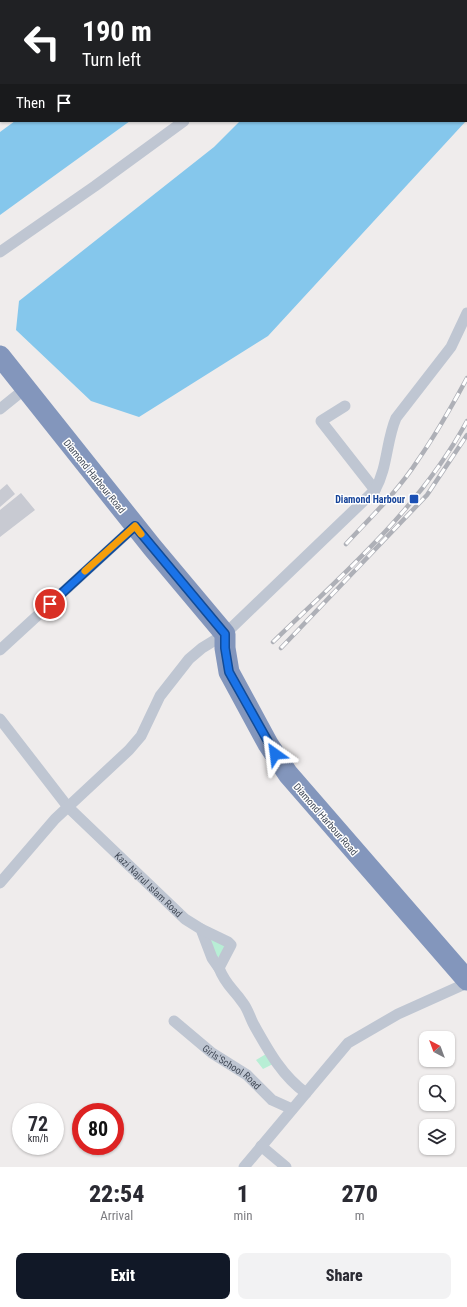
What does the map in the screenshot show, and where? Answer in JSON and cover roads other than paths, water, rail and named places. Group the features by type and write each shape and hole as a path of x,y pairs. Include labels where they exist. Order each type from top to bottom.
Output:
{"highway":[{"name":"Diamond Harbour Road","path":"0,356 135,526 225,634 225,648 229,672 268,744 288,774 467,981"}],"street":[{"path":"0,252 95,186 183,122"},
{"path":"0,883 36,840 68,807 111,768 141,736 160,696 190,659 211,642 225,634 375,490 382,478 390,431 396,418 444,359 467,313"},
{"path":"0,408 26,388"},
{"path":"345,406 321,421 375,490"},
{"path":"0,650 135,526"},
{"name":"Kazi Najrul Islam Road","path":"0,719 68,807 185,919 231,945 219,968"},
{"path":"201,929 212,958 219,968 225,982 243,1002 278,1065 290,1080 306,1093"},
{"path":"244,1167 348,1043 398,1014 467,981"},
{"name":"Girls'School Road","path":"174,1021 212,1053 247,1076 272,1100 292,1109"},
{"path":"261,1146 286,1167"}],"water":[{"path":"14,122 129,122 0,215 0,132"},
{"path":"239,122 465,122 268,336 139,417 91,401 16,330 19,301 214,147"}],"railway":[{"path":"346,544 384,504 402,482 425,450 467,378"},
{"path":"273,642 379,539 427,483 448,453 467,421"},
{"path":"281,648 427,495 467,435"}],"place":[{"name":"Diamond Harbour","path":"414,499"}]}
